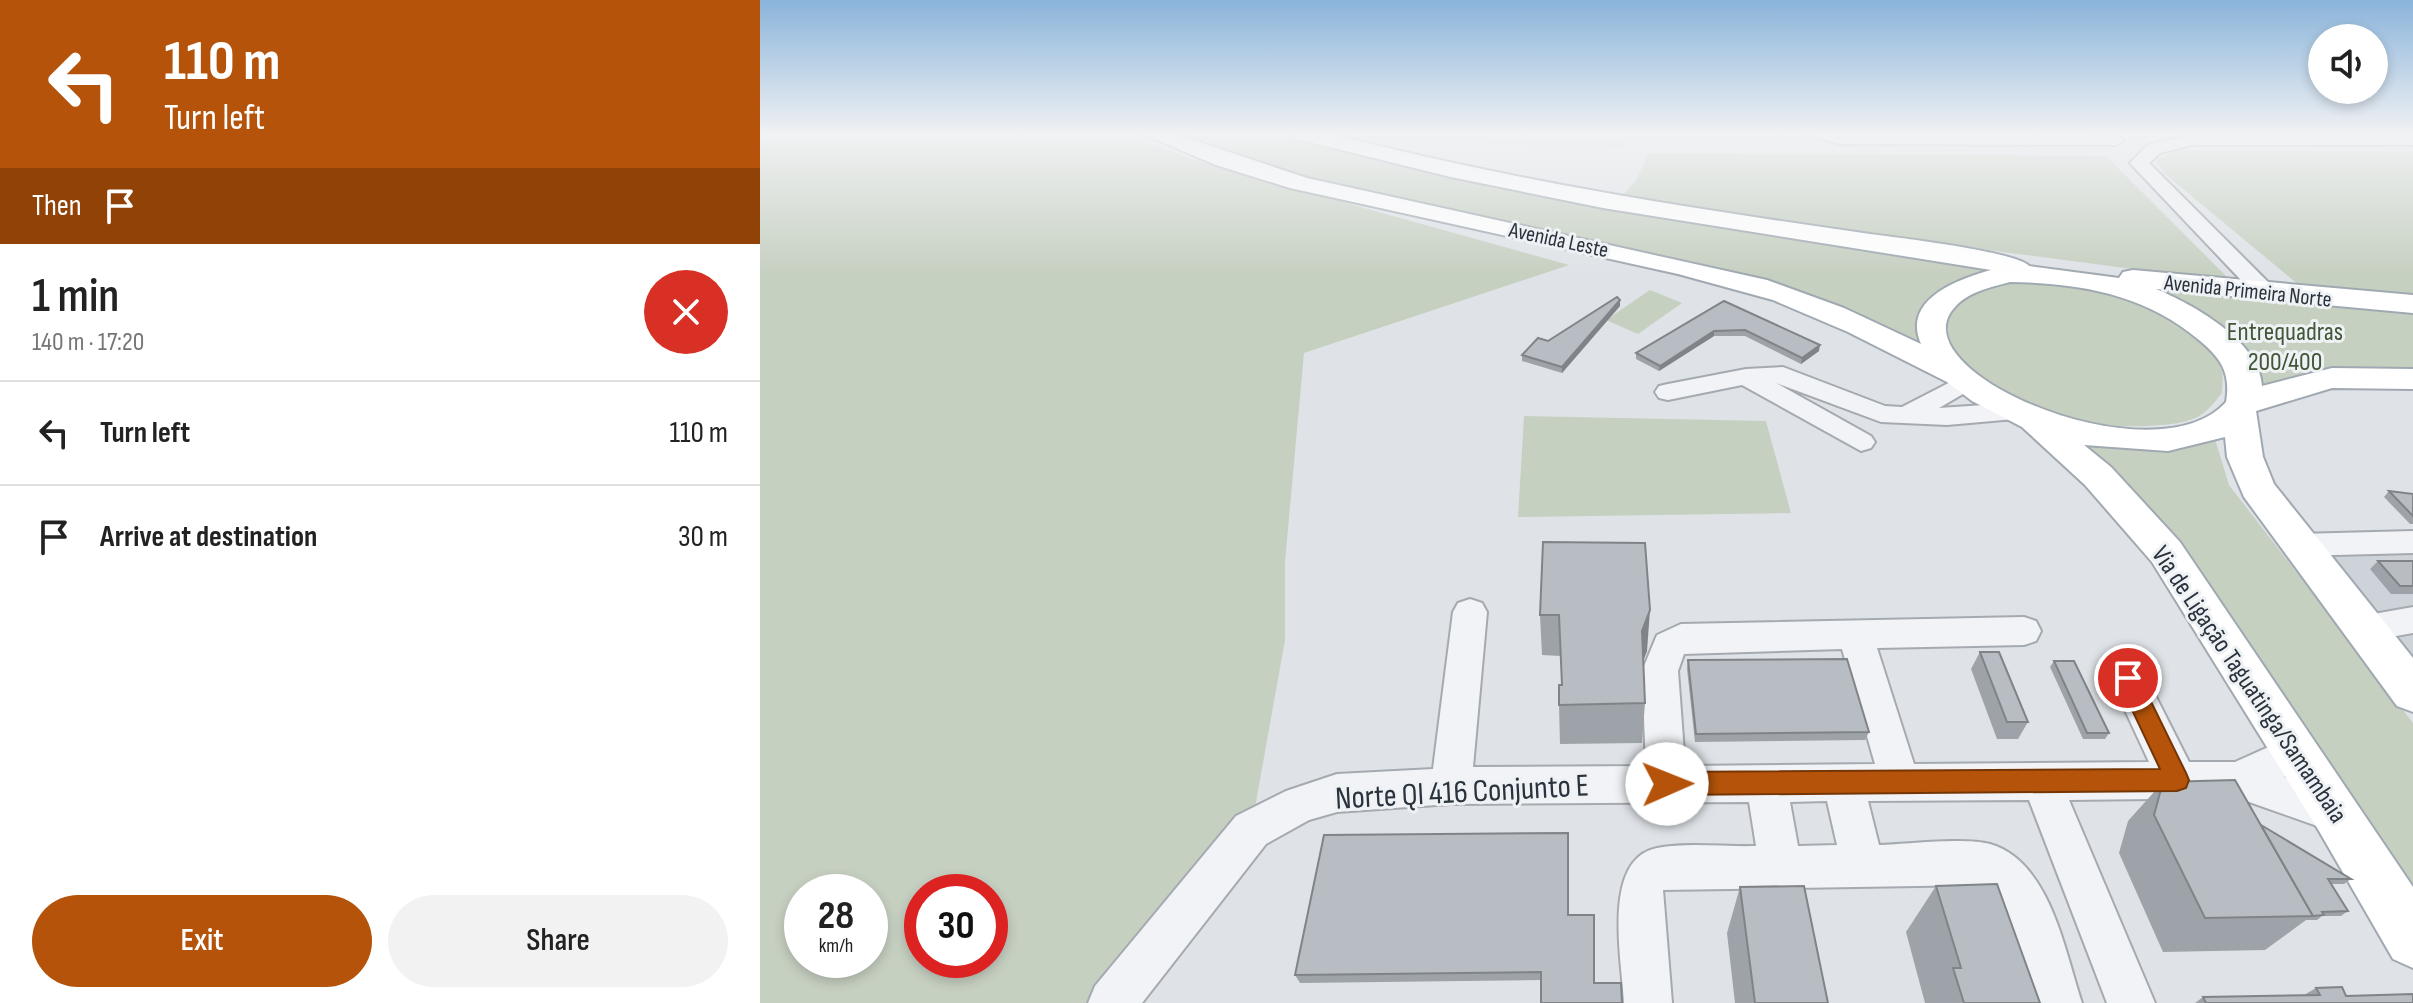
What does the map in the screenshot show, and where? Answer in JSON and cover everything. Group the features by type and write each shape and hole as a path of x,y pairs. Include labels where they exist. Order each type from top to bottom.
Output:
{"main road":[{"name":"Avenida Leste","path":"1300,180 1332,190 1662,261 1758,286 1822,308 1961,378 2021,414"},
{"name":"Avenida Leste","path":"1508,180 1705,218 1966,256 2046,274"},
{"path":"1961,378 1937,349 1930,326 1936,306 1952,291 1977,280 2009,274 2084,278 2156,301 2205,328 2232,353 2245,379 2241,407 2245,457 2257,488 2297,545 2413,692"},
{"name":"Avenida Primeira Norte","path":"2084,278 2136,278 2297,296 2413,304"},
{"path":"2021,414 2104,436 2129,440 2177,439 2215,428 2241,407 2318,380 2413,379"},
{"name":"Via de Ligação Taguatinga/Samambaia","path":"2021,414 2098,476 2166,552 2337,814 2413,939"}],"street":[{"path":"2155,180 2266,293"},
{"path":"2241,267 2297,296"},
{"path":"1668,392 1746,377 1783,375 1869,410 1904,416 2021,414"},
{"path":"1746,377 1861,442"},
{"path":"1904,416 1961,378"},
{"path":"2297,545 2413,542"},
{"path":"1451,786 1470,612"},
{"path":"2363,628 2413,620"},
{"path":"1667,784 1660,671 1669,645 1681,638 2024,631"},
{"path":"1855,633 1900,781"},
{"path":"2128,678 2177,780"},
{"name":"Norte QI 416 Conjunto E","path":"2238,780 2295,752"},
{"path":"2041,780 2131,1003"},
{"name":"Norte QI 416 Conjunto E","path":"1112,1003 1251,830 1300,804 1337,793 1451,786 2238,780 2337,814"},
{"path":"1766,782 1781,867"},
{"path":"1843,782 1863,866"},
{"path":"1648,1003 1641,887 1649,873 1657,869 1987,864 2003,871 2019,890 2058,1003"}],"shaded area":[{"path":"2413,548 2413,703 2294,556"}],"green space":[{"path":"760,180 1263,180 1569,265 1304,353 1285,562 1285,640 1251,830 1096,1003 760,1003"},
{"path":"1319,180 1544,180 2026,270 1938,301 1951,369 1759,292"},
{"path":"1636,180 2130,180 2232,282 1843,231 1623,195"},
{"path":"2172,180 2413,180 2413,296 2300,286"},
{"name":"Entrequadras 200/400","path":"2101,280 2413,307 2413,380 2335,380 2248,399 2214,332"},
{"path":"2017,281 2092,288 2127,297 2166,315 2201,339 2213,353 2222,371 2222,393 2205,412 2193,419 2132,426 2085,422 2055,415 1998,391 1975,375 1958,357 1949,338 1948,321 1958,305 1981,291"},
{"path":"1650,290 1682,303 1638,334 1606,320"},
{"path":"1524,416 1766,421 1791,513 1518,517"},
{"path":"2060,433 2214,436 2229,485 2413,723 2413,891"}],"building":[{"path":"1617,297 1620,300 1562,367 1522,355 1538,338 1548,341"},
{"path":"1724,301 1820,345 1802,358 1745,330 1714,331 1660,366 1636,353"},
{"path":"2389,491 2413,494 2413,516"},
{"path":"1543,542 1645,543 1650,610 1642,631 1645,703 1559,705 1559,685 1562,685 1559,615 1540,615"},
{"path":"2378,561 2413,561 2413,586 2400,586"},
{"path":"1980,652 1999,652 2028,722 2007,722"},
{"path":"1847,659 1869,732 1696,734 1688,660"},
{"path":"2054,661 2074,661 2109,733 2087,733"},
{"path":"2235,780 2313,916 2205,918 2154,815 2163,782"},
{"path":"2261,825 2351,879 2328,879 2348,911 2322,912 2324,915 2313,916"},
{"path":"1568,833 1568,915 1594,915 1594,983 1621,983 1622,1003 1541,1003 1541,972 1295,975 1324,835"},
{"path":"1997,884 2040,1003 1964,1003 1953,968 1961,968 1936,886"},
{"path":"1804,886 1828,1003 1755,1003 1740,887"},
{"path":"2342,987 2346,996 2413,994 2413,1003 2206,1003 2203,997 2320,995 2316,988"}],"route":[{"path":"1667,784 2177,780 2128,678"}]}
